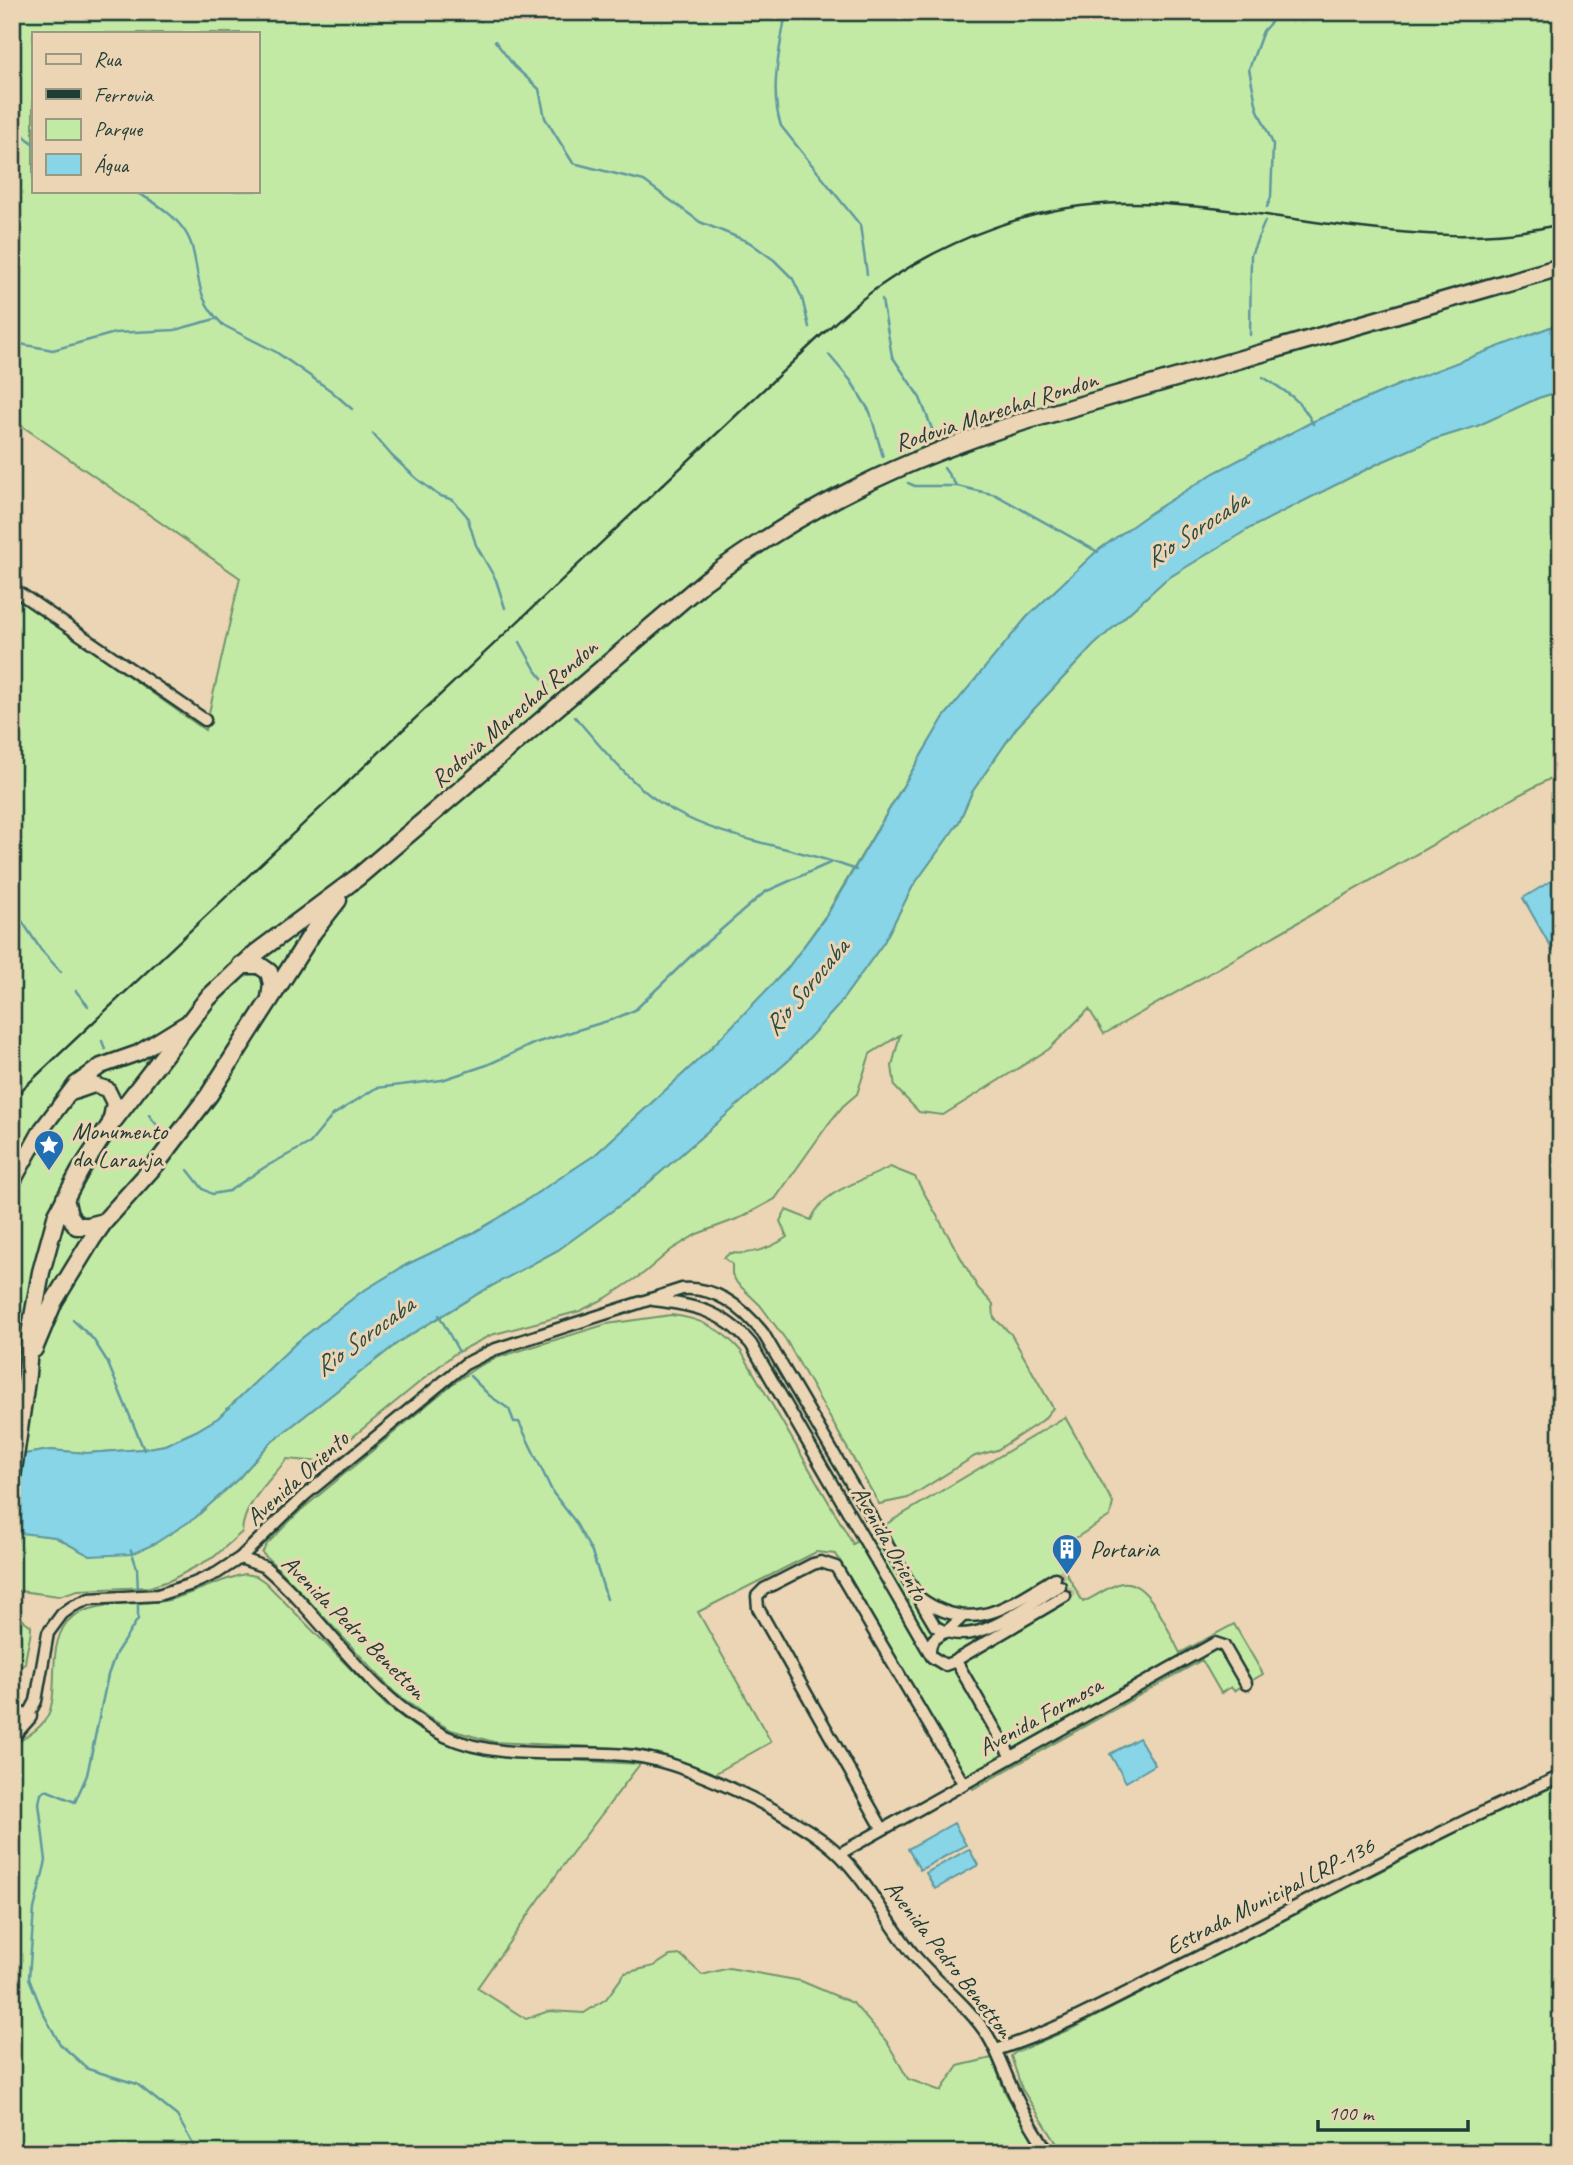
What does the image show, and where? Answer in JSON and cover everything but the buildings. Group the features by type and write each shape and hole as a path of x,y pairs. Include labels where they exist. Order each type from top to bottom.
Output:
{"main road":[{"name":"Rodovia Marechal Rondon","path":"12,1477 30,1334 50,1235 65,1198 110,1125 189,1021 241,965 358,877 681,599 780,529 859,485 941,449 1022,422 1561,267"},
{"name":"Rodovia Marechal Rondon","path":"27,1374 40,1335 65,1280 104,1222 157,1163 195,1114 223,1075 313,932 358,877"},
{"path":"241,965 259,965 269,972 272,984 270,1000"},
{"path":"12,1183 42,1129 67,1095 92,1071 150,1046 189,1021"},
{"path":"67,1095 94,1085 107,1089 114,1103 110,1125"},
{"path":"65,1198 69,1215 77,1226 104,1222"},
{"path":"12,1734 20,1718"}],"street":[{"path":"12,588 205,720"},
{"name":"Avenida Oriento","path":"20,1718 36,1701 45,1643 54,1622 80,1602 166,1593 217,1573 240,1558 305,1495 465,1364 493,1350 682,1289 703,1290 723,1298 751,1319 772,1348 931,1621 949,1633"},
{"name":"Avenida Oriento","path":"649,1300 706,1310 730,1323 751,1345 930,1653"},
{"name":"Avenida Pedro Benetton","path":"240,1558 257,1562 275,1575 389,1698 425,1725 447,1737 493,1749 635,1756 664,1763 725,1787 806,1829 854,1868 913,1954 980,2024 996,2050 1014,2093 1049,2153"},
{"path":"883,1828 758,1608 757,1596 764,1589 813,1564 821,1562 836,1567 963,1783"},
{"path":"1060,1587 950,1664 940,1664 930,1653 934,1637 949,1633 975,1634 1060,1587"},
{"name":"Avenida Oriento","path":"915,1594 931,1606 963,1616 988,1615 1060,1587"},
{"path":"975,1634 988,1615"},
{"path":"949,1633 963,1616"},
{"path":"949,1633 961,1642 961,1655 957,1660"},
{"name":"Avenida Formosa","path":"839,1854 1215,1643 1224,1646 1246,1684"},
{"path":"957,1660 1011,1757"},
{"name":"Estrada Municipal LRP-136","path":"996,2050 1043,2033 1233,1940 1465,1821 1561,1776"}],"green space":[{"path":"12,12 1561,12 1561,323 1401,384 1312,422 1214,473 1097,551 1027,617 944,717 826,915 787,969 708,1051 595,1155 499,1218 406,1265 360,1293 297,1342 218,1418 196,1431 165,1445 143,1449 87,1453 50,1450 12,1456 12,594 205,730 240,578 12,419"},
{"path":"1561,391 1561,773 1104,1034 1089,1009 1049,1049 943,1115 919,1112 895,1087 892,1066 900,1035 870,1054 857,1094 829,1123 775,1199 742,1217 697,1234 671,1250 644,1273 580,1311 491,1335 454,1354 322,1462 287,1459 252,1502 242,1532 214,1557 171,1580 150,1587 78,1590 59,1596 12,1590 12,1566 19,1532 55,1537 91,1556 195,1518 239,1478 269,1444 400,1341 486,1289 558,1250 638,1192 788,1061 837,1007 884,942 913,886 959,822 972,792 1017,727 1093,646 1165,580 1250,528 1379,463"},
{"path":"890,1167 915,1177 978,1288 993,1304 994,1318 1011,1334 1053,1408 1043,1420 997,1450 975,1456 908,1498 879,1504 786,1340 760,1305 737,1283 732,1274 732,1264 724,1258 730,1253 753,1252 781,1241 787,1237 780,1221 786,1210 811,1220 825,1200 835,1193"},
{"path":"671,1315 710,1326 741,1351 853,1544 1065,1417 1113,1503 1110,1516 1054,1552 1083,1602 1118,1584 1129,1583 1138,1587 1156,1607 1180,1653 1234,1624 1263,1674 1234,1691 1231,1687 1221,1693 1202,1660 973,1789 836,1554 816,1552 698,1612 771,1742 714,1774 667,1756 636,1749 494,1742 451,1730 429,1718 394,1692 262,1553 267,1544 300,1511 451,1385 477,1367 496,1358 607,1324"},
{"path":"245,1574 256,1576 265,1582 387,1706 415,1727 445,1743 492,1756 640,1764 569,1857 477,1988 526,2019 549,2011 584,2013 606,1999 625,1973 654,1966 670,1956 681,1955 702,1975 729,1968 801,1981 853,2003 887,2042 908,2079 941,2091 958,2066 992,2058 1005,2092 1040,2153 12,2153 12,1747 37,1729 48,1715 53,1694 57,1644 67,1622 76,1615 101,1607 169,1600"},
{"path":"18,1616 31,1626 31,1631 25,1664 12,1668 12,1619"},
{"path":"1561,1783 1561,2153 1063,2153 1022,2089 1011,2056 1016,2052 1073,2028 1463,1829"}],"water":[{"name":"Rio Sorocaba","path":"1561,323 1561,391 1379,463 1250,528 1165,580 1093,646 1017,727 972,792 959,822 913,886 884,942 837,1007 788,1061 638,1192 558,1250 486,1289 400,1341 269,1444 239,1478 195,1518 154,1544 132,1554 90,1556 55,1537 12,1532 12,1456 50,1450 87,1453 143,1449 165,1445 196,1431 218,1418 297,1342 360,1293 406,1265 499,1218 595,1155 708,1051 787,969 827,915 944,717 1027,617 1097,551 1214,473 1312,422 1401,384"},
{"path":"1561,875 1561,947 1553,951 1523,898"},
{"path":"1139,1738 1155,1765 1126,1782 1110,1754"},
{"path":"954,1823 966,1845 920,1870 908,1849"},
{"path":"969,1849 978,1865 935,1889 926,1873"}],"waterway":[{"path":"475,12 481,21"},
{"path":"786,12 776,84 781,126 860,225 867,274"},
{"path":"1267,207 1271,197 1273,144 1257,108 1249,69 1263,31 1280,12"},
{"path":"495,41 514,66 539,89 545,118 573,163 644,181 700,222 749,242 774,260 793,279 802,298 809,327"},
{"path":"12,120 32,143"},
{"path":"135,192 161,207 185,231 193,251 204,298 223,325 276,352 352,409"},
{"path":"1250,335 1251,255 1265,221"},
{"path":"882,300 892,356 920,398 934,434"},
{"path":"20,344 53,350 115,333 175,330 215,319"},
{"path":"829,355 851,381 870,412 883,457"},
{"path":"1263,377 1298,402 1313,424"},
{"path":"373,434 416,478 438,495 453,500 467,516 476,545 496,580 505,608"},
{"path":"944,468 956,485"},
{"path":"908,483 915,486 957,486 996,495 1098,552"},
{"path":"520,642 548,686"},
{"path":"575,717 632,780 672,810 716,830 856,870"},
{"path":"188,1170 203,1189 212,1194 229,1191 265,1167 310,1143 333,1115 376,1088 442,1080 487,1065 535,1043 635,1010 694,953 765,892 832,862"},
{"path":"12,913 20,918 41,950 61,972"},
{"path":"76,991 88,1006"},
{"path":"102,1041 105,1049"},
{"path":"149,1115 160,1129"},
{"path":"439,1315 459,1352"},
{"path":"73,1320 93,1339 107,1361 144,1450"},
{"path":"470,1376 490,1396 509,1409 514,1422 519,1422 553,1493 574,1520 592,1552 607,1599"},
{"path":"131,1550 137,1568 138,1592"},
{"path":"138,1598 138,1619 116,1653 108,1675 87,1775 75,1802 46,1790 41,1794 39,1803 46,1861 34,1909 29,1978 43,2013 60,2044 88,2069 137,2084 177,2116 198,2153"}],"tunnel":[{"path":"1055,1578 1066,1572"},
{"path":"1065,1596 1075,1589"}],"railway":[{"path":"12,1099 846,312 880,286 935,253 995,227 1027,217 1091,205 1123,203 1178,205 1426,234 1480,235 1534,230 1561,224"}],"place":[{"name":"Monumento da Laranja","path":"49,1172"},
{"name":"Portaria","path":"1067,1576"}]}
